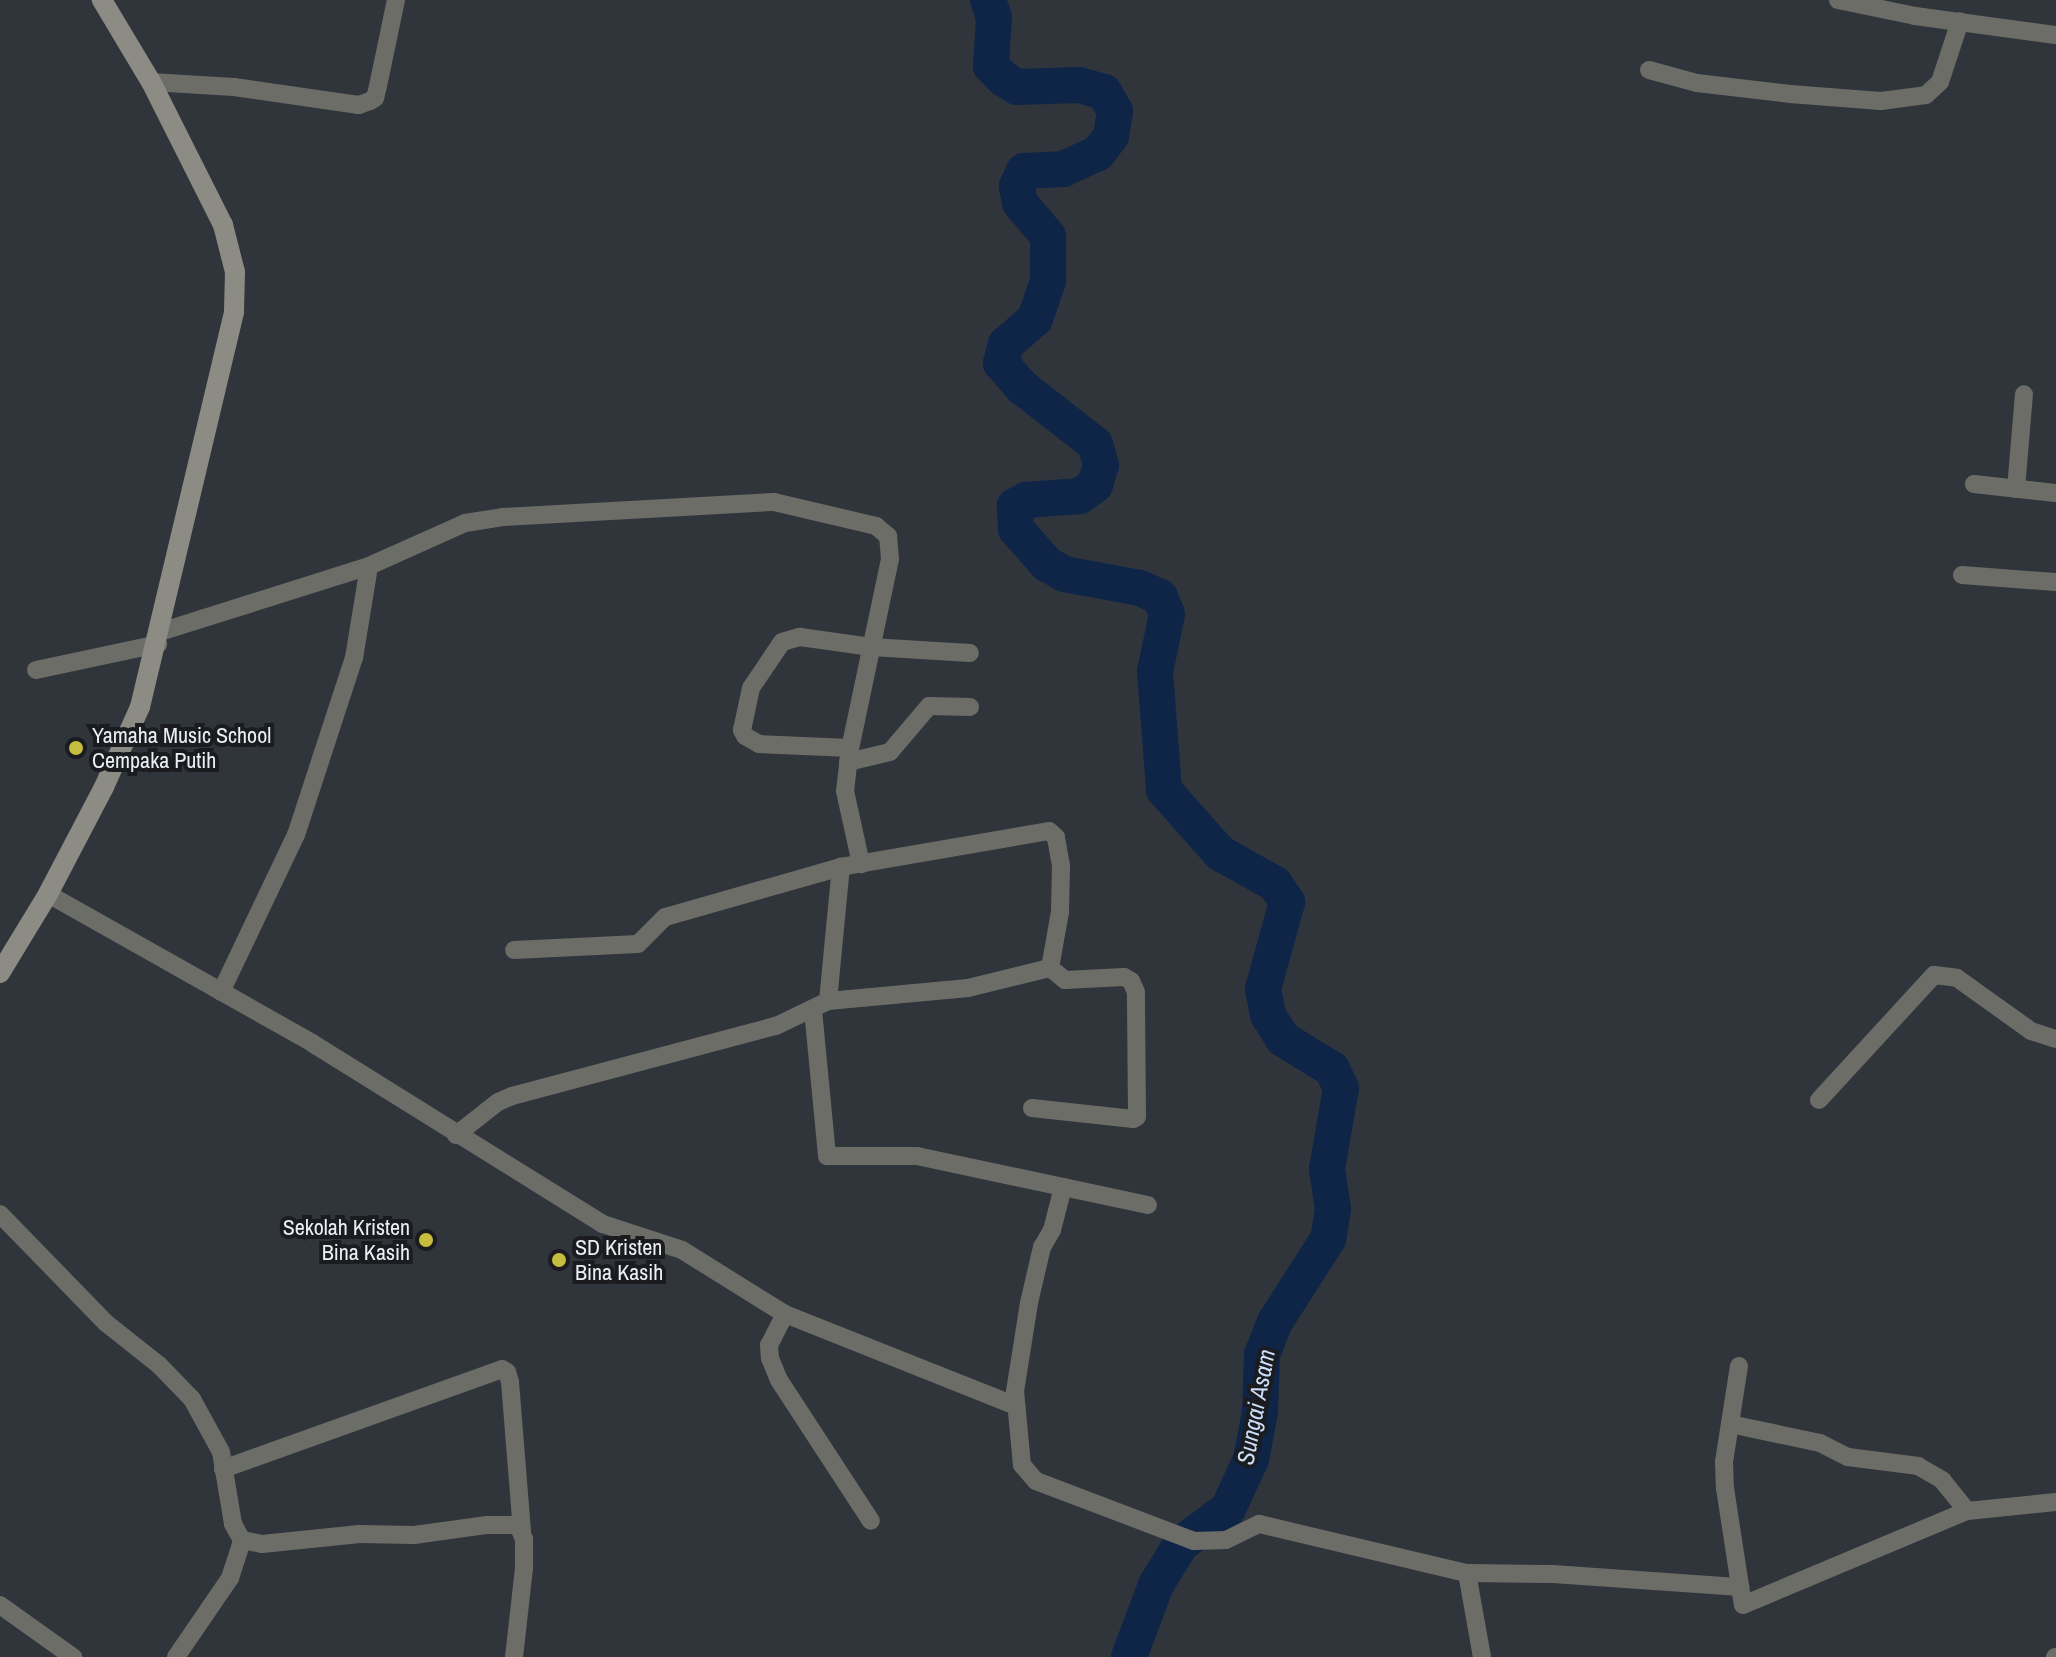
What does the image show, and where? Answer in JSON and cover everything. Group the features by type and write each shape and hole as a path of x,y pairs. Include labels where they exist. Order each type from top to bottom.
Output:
{"street":[{"path":"0,973 48,894 123,747 140,707 159,638 234,312 235,272 223,225 151,82 102,0"},
{"path":"151,82 234,87 359,105 375,98 396,0"},
{"path":"1838,0 2056,35"},
{"path":"1649,70 1697,83 1790,94 1881,101 1926,95 1940,82 1960,21"},
{"path":"2016,489 2024,394"},
{"path":"1974,484 2056,493"},
{"path":"36,670 159,638 369,566 465,523 546,512 774,502 876,526 888,536 890,559 849,755 845,791 861,864"},
{"path":"221,992 296,835 354,658 369,566"},
{"path":"1962,575 2056,582"},
{"path":"970,653 790,638 769,657 751,688 742,730 751,742 849,755 890,752 929,706 970,707"},
{"path":"514,950 638,944 665,917 841,867 1053,832 1061,866 1060,912 1050,968"},
{"path":"841,867 820,1005 827,1156 917,1156 1148,1205"},
{"path":"48,894 312,1043 603,1224 682,1250 785,1314 1016,1406"},
{"path":"456,1135 498,1102 512,1096 776,1026 820,1005 968,988 1050,968"},
{"path":"1032,1108 1133,1119 1138,1110 1136,992 1131,981 1124,977 1065,980 1050,968"},
{"path":"1819,1100 1934,975 1957,978 2031,1031 2056,1039"},
{"path":"1063,1187 1052,1230 1042,1247 1029,1303 1015,1391 1022,1465 1029,1476 1194,1541 1226,1540 1259,1524 1467,1573 1553,1574 1741,1587"},
{"path":"0,1214 106,1323 159,1365 192,1399 221,1452 233,1524 242,1540 230,1578 176,1657"},
{"path":"785,1314 769,1345 770,1358 779,1380 871,1521"},
{"path":"1739,1366 1725,1488 1743,1605 1967,1511 2056,1502"},
{"path":"223,1469 502,1369 507,1372 524,1568 514,1657"},
{"path":"1730,1424 1820,1443 1848,1457 1918,1466 1942,1480 1967,1511"},
{"path":"242,1540 262,1544 359,1534 414,1535 513,1523 522,1531"},
{"path":"1467,1573 1482,1657"},
{"path":"0,1605 73,1657"}],"waterway":[{"name":"Sungai Asam","path":"988,0 994,17 991,66 1004,79 1017,87 1079,85 1104,92 1115,111 1111,136 1098,153 1064,169 1024,171 1017,186 1020,203 1048,236 1048,281 1035,319 1006,344 1001,363 1023,388 1095,444 1101,465 1095,485 1080,496 1026,500 1015,506 1016,529 1047,564 1064,574 1140,588 1160,597 1167,614 1155,672 1164,790 1220,853 1275,884 1287,902 1263,989 1268,1015 1283,1039 1332,1069 1341,1088 1327,1169 1333,1209 1328,1239 1275,1322 1262,1355 1260,1412 1251,1459 1228,1509 1181,1544 1156,1585 1129,1657"}],"place":[{"name":"Yamaha Music School Cempaka Putih","path":"76,748"},
{"name":"Sekolah Kristen Bina Kasih","path":"426,1240"},
{"name":"SD Kristen Bina Kasih","path":"559,1260"}]}
